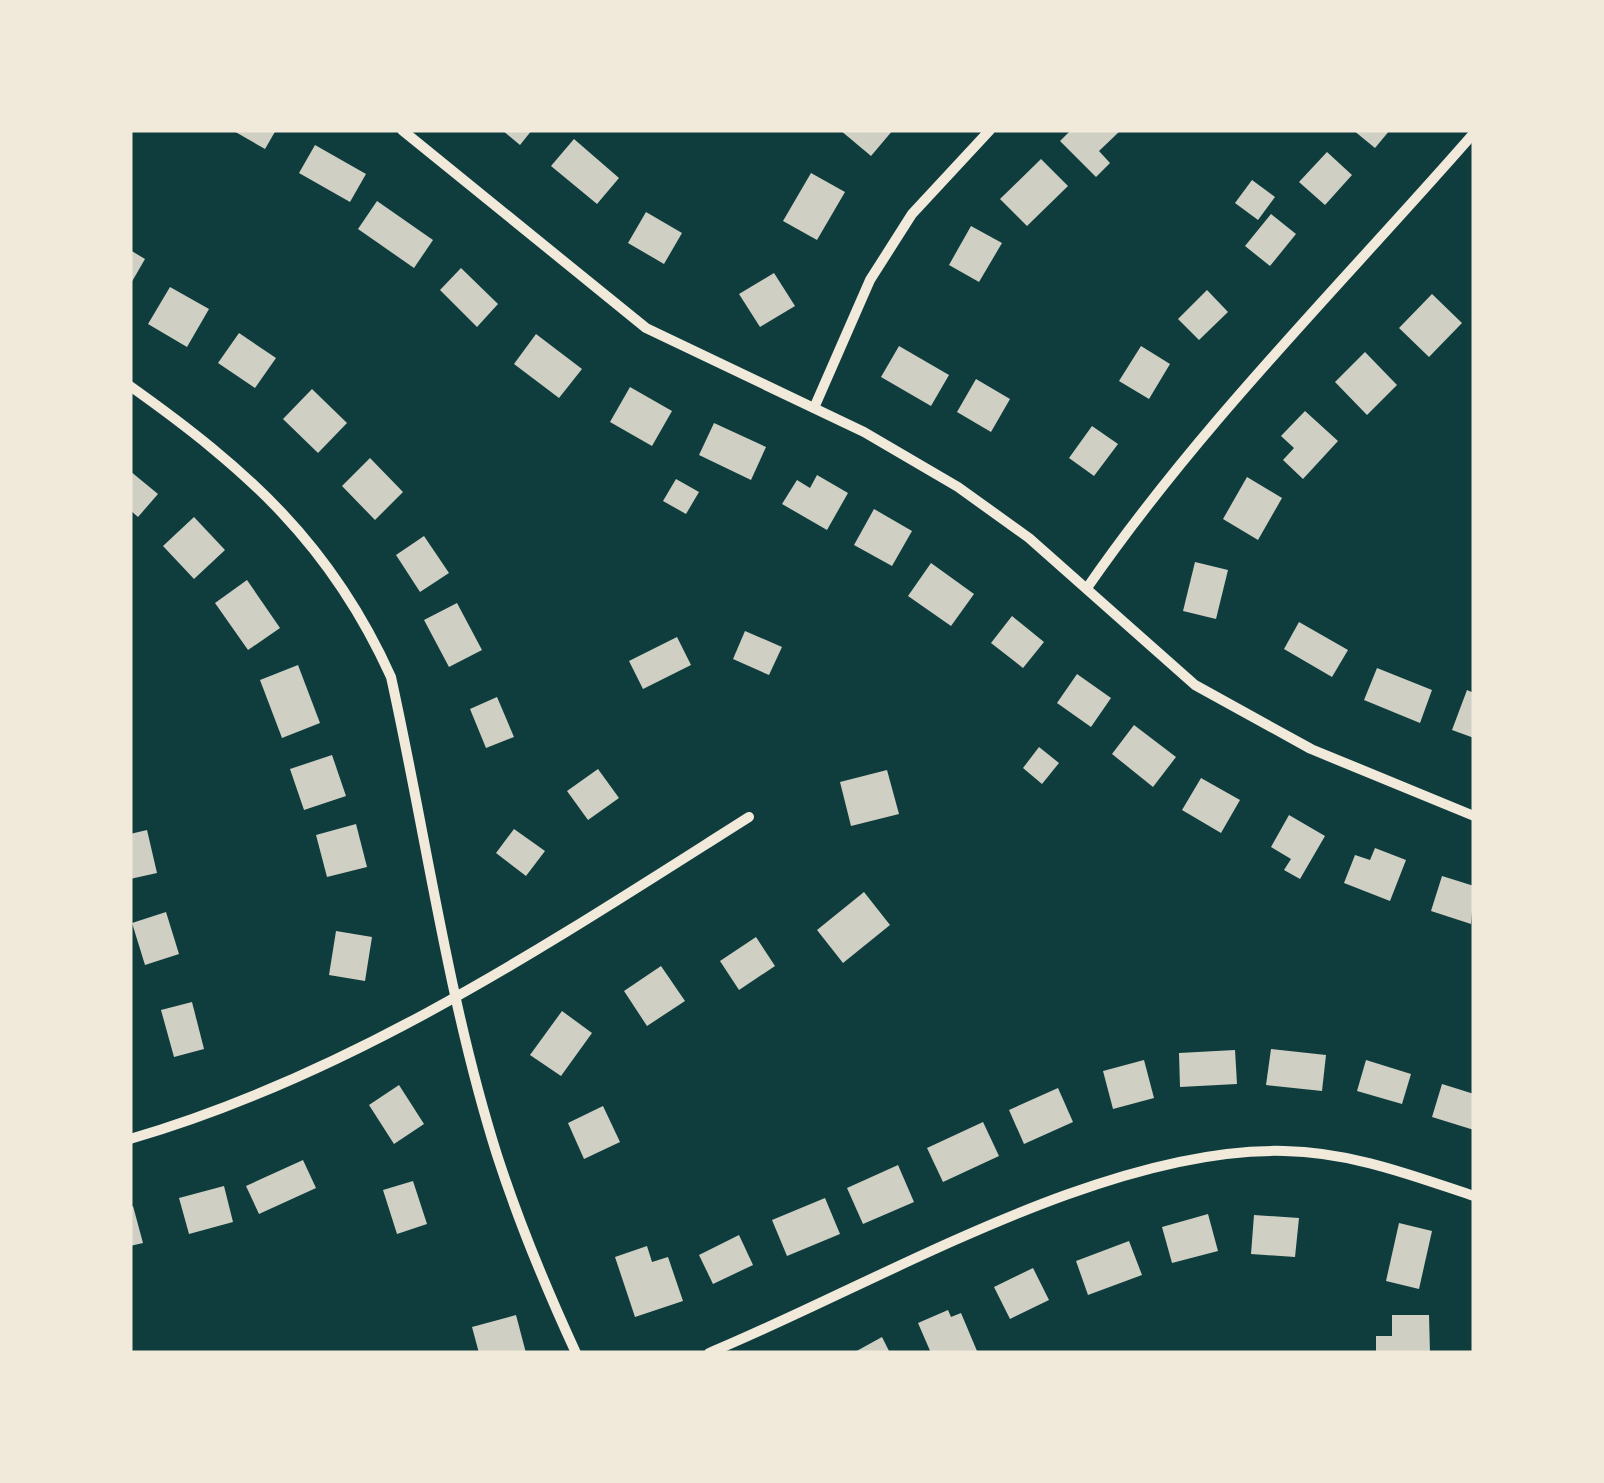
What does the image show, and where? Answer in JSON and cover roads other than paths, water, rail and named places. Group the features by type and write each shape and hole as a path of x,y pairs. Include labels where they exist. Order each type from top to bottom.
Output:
{"street":[{"path":"402,130 646,328 929,468 1028,538 1195,685 1311,749 1474,816"},
{"path":"814,408 870,280 924,199 990,130"},
{"path":"1087,588 1138,514 1213,422 1474,133"},
{"path":"130,386 216,447 295,522 376,644 391,678 457,994 496,1152 537,1270 576,1353"},
{"path":"130,1139 202,1118 318,1070 457,994 749,817"},
{"path":"709,1353 1042,1205 1135,1173 1216,1154 1284,1150 1366,1159 1474,1196"}]}
